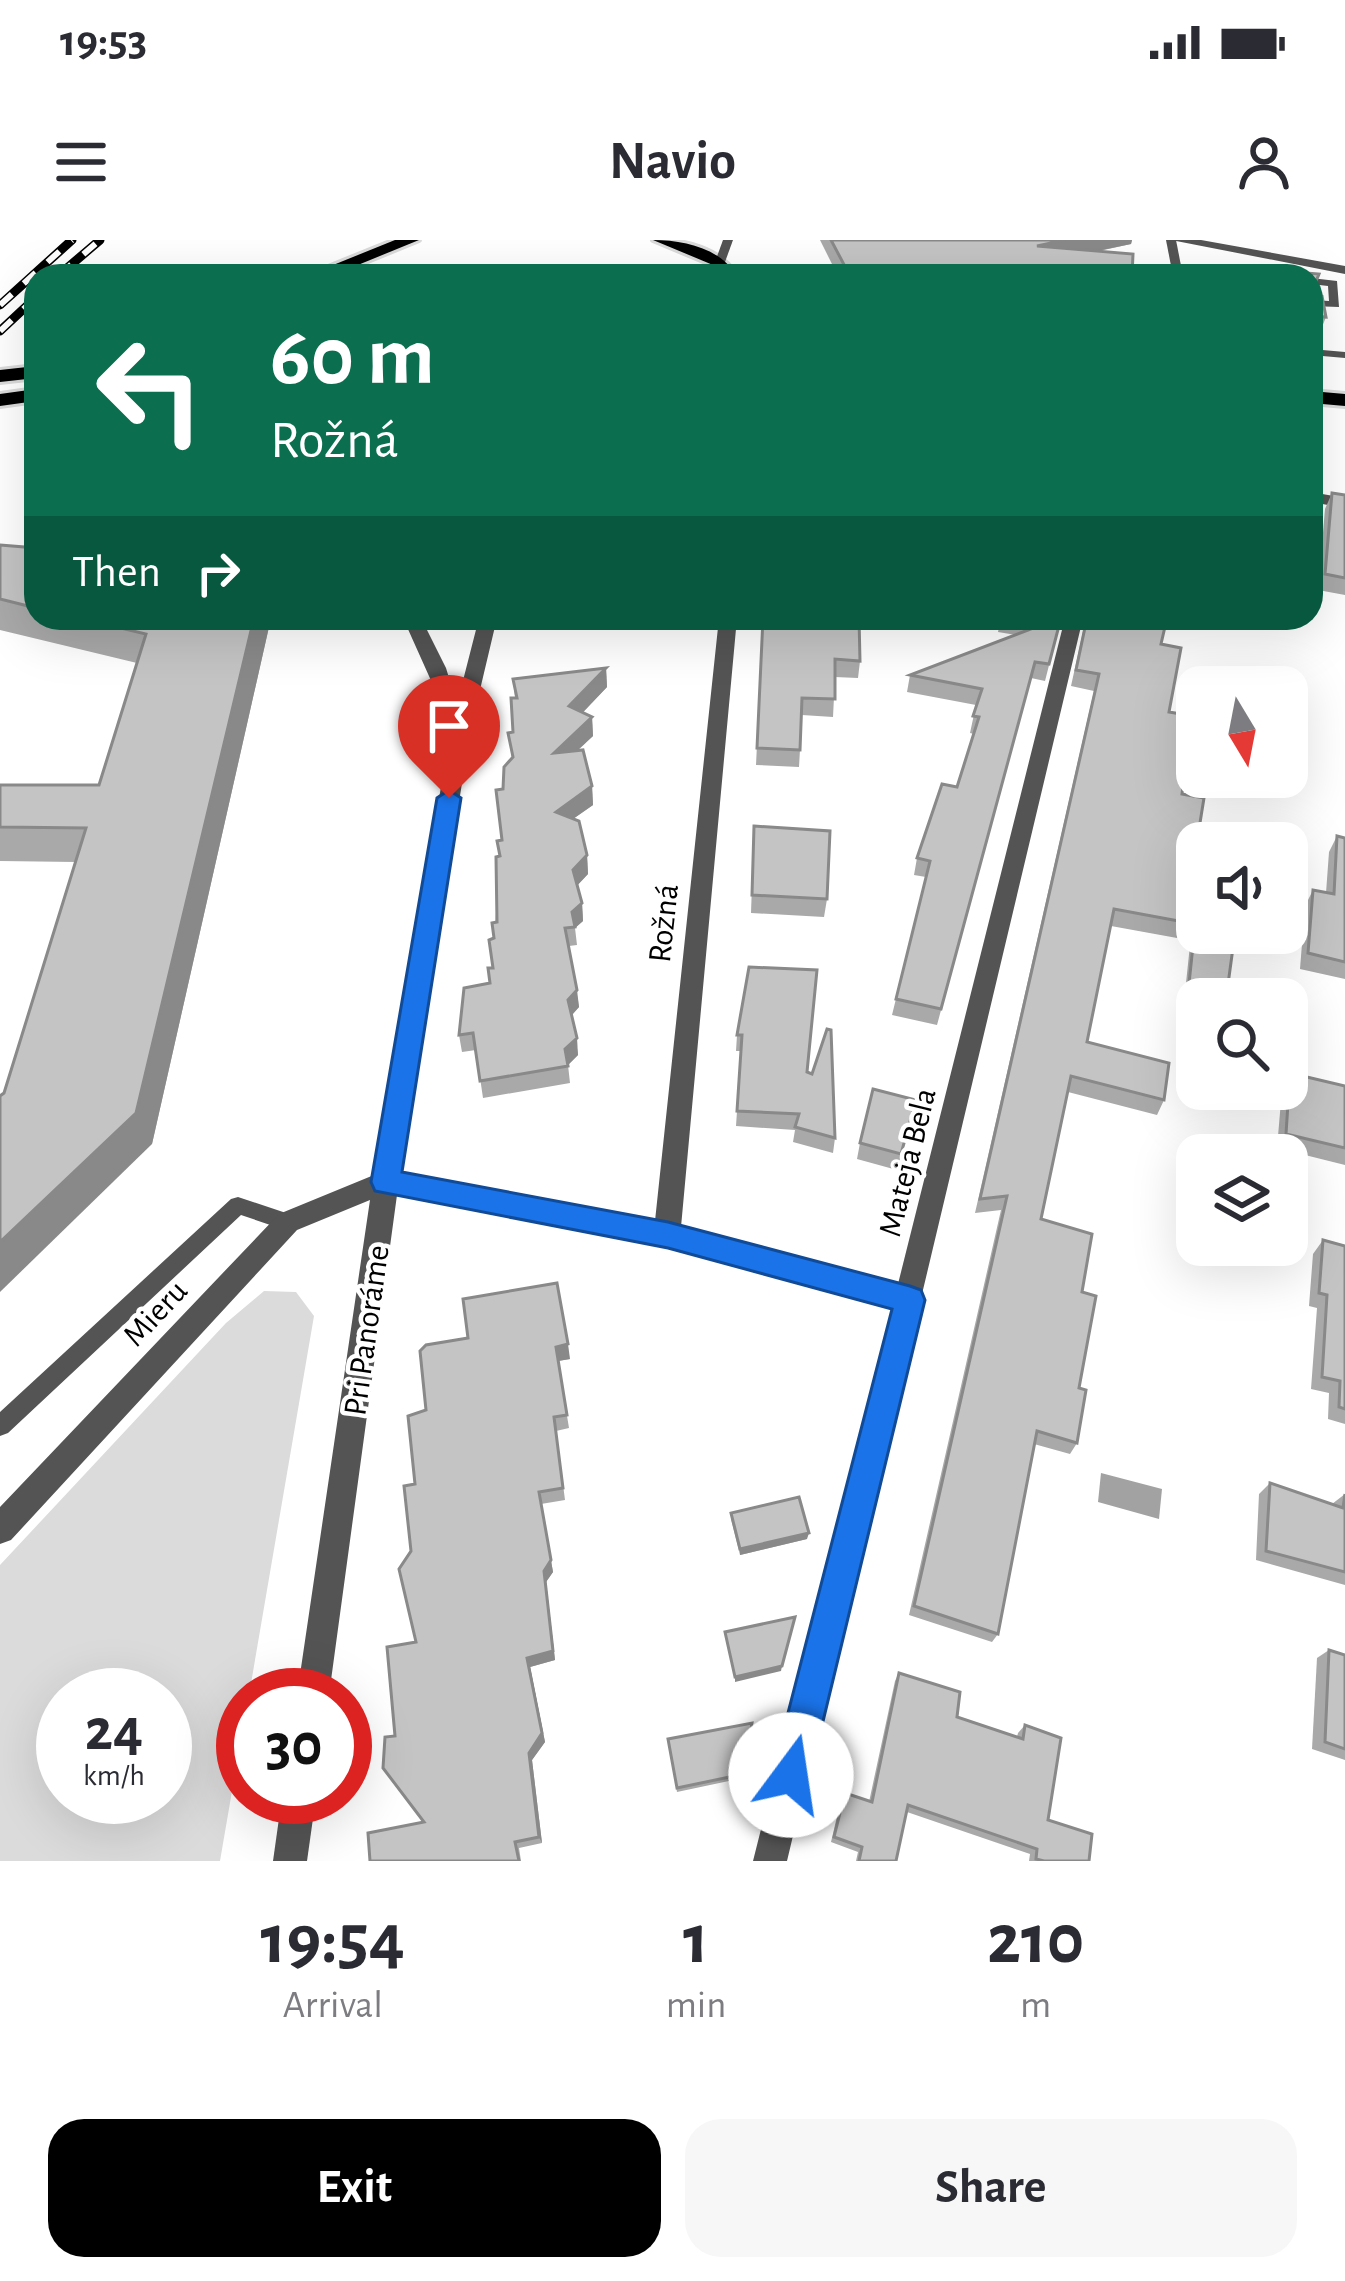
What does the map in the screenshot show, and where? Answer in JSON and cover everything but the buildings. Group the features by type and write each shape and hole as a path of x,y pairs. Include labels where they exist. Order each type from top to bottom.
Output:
{"main road":[{"path":"348,264 411,240"},
{"path":"668,243 713,264"}],"street":[{"path":"1175,240 1310,264"},
{"name":"Pri Panoráme","path":"318,1668 386,1182 456,758 452,718 436,658 419,630"},
{"path":"456,758 485,630"},
{"name":"Rožná","path":"668,1235 727,630"},
{"name":"Mateja Bela","path":"770,1861 1071,630"},
{"path":"386,1182 668,1235 910,1300"},
{"name":"Mieru","path":"0,1528 288,1222 386,1182"},
{"path":"290,1861 295,1824"}],"lane":[{"path":"1227,250 1229,264"},
{"path":"1323,282 1333,283 1335,305 1323,304"},
{"path":"0,1426 238,1204 288,1222"}],"shaded area":[{"path":"264,1291 296,1292 314,1316 254,1668 216,1668 216,1824 226,1824 220,1861 0,1861 0,1565 226,1323"},
{"path":"1101,1473 1162,1489 1159,1519 1098,1502"}],"railway":[{"path":"45,264 72,240"},
{"path":"72,264 100,240"},
{"path":"0,305 24,283"},
{"path":"0,331 24,309"}],"route":[{"path":"449,798 386,1182 668,1235 910,1300 791,1775"}]}
